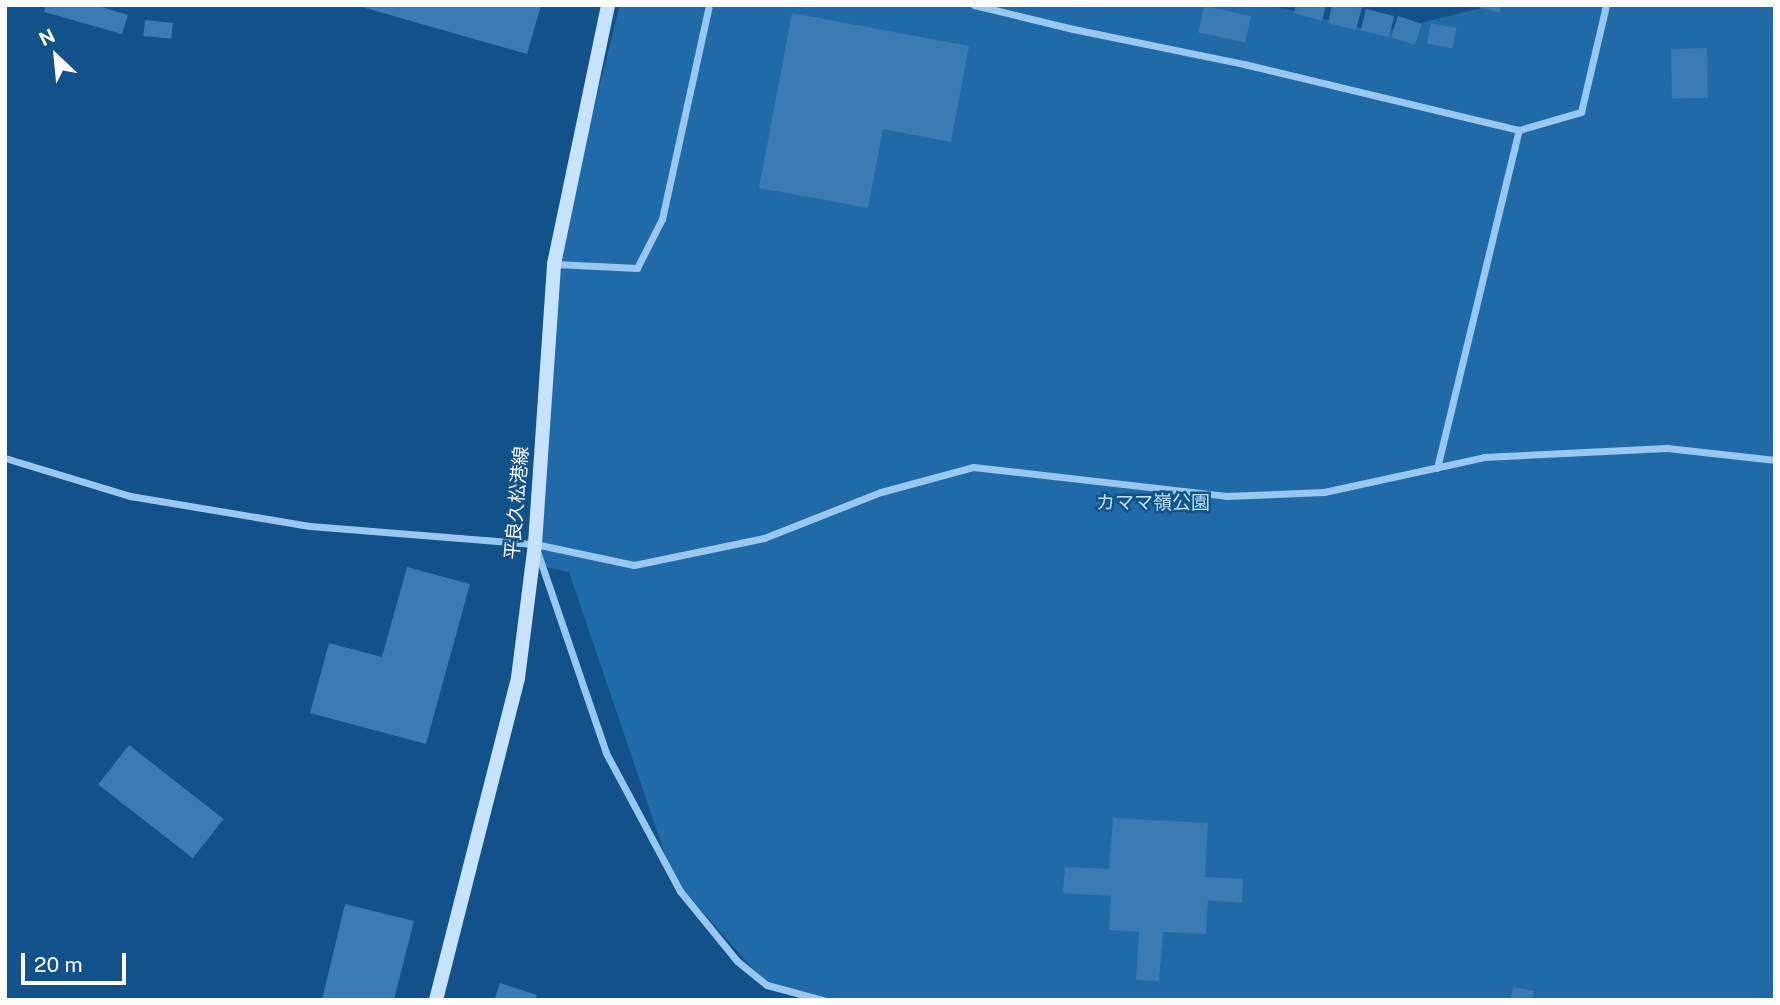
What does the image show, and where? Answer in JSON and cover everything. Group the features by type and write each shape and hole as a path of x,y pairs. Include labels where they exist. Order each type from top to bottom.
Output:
{"main road":[{"name":"平良久松港線","path":"436,1000 518,678 535,544 554,264 608,5"}],"street":[{"path":"554,264 637,268 662,219 709,5"},
{"path":"974,5 1073,29 1244,64 1519,130 1581,112 1606,5"},
{"path":"1437,468 1519,130"},
{"path":"5,458 130,496 310,526 535,544 634,565 764,538 881,492 973,467 1226,496 1324,492 1484,457 1667,448 1775,460"},
{"path":"535,544 606,753 680,891 737,961 767,985 823,1000"}],"green space":[{"name":"カママ嶺公園","path":"620,5 1270,5 1379,33 1494,5 1775,5 1775,1000 823,1000 767,985 673,878 569,572 532,564 554,264"}],"building":[{"path":"46,5 95,5 128,15 122,34 44,12"},
{"path":"355,5 541,5 527,54"},
{"path":"1296,5 1326,5 1322,21 1294,13"},
{"path":"1332,5 1362,7 1356,30 1328,23"},
{"path":"1470,5 1501,5 1500,13"},
{"path":"1204,6 1251,16 1245,42 1198,32"},
{"path":"1366,9 1394,16 1389,37 1361,30"},
{"path":"792,13 969,46 951,142 883,129 868,208 759,188"},
{"path":"1398,16 1422,24 1415,45 1391,37"},
{"path":"145,20 173,23 171,39 143,36"},
{"path":"1431,23 1457,28 1453,49 1427,44"},
{"path":"1707,48 1708,98 1672,99 1671,49"},
{"path":"407,567 470,584 426,744 310,713 329,643 382,657"},
{"path":"129,745 224,819 193,858 98,784"},
{"path":"1113,818 1208,823 1205,877 1243,879 1242,903 1208,900 1206,934 1163,932 1159,981 1136,980 1139,932 1109,930 1111,896 1063,893 1065,867 1109,869"},
{"path":"345,904 414,921 394,1000 322,1000"},
{"path":"500,983 537,995 535,1000 494,1000"},
{"path":"1513,987 1534,991 1532,1000 1510,1000"}]}
